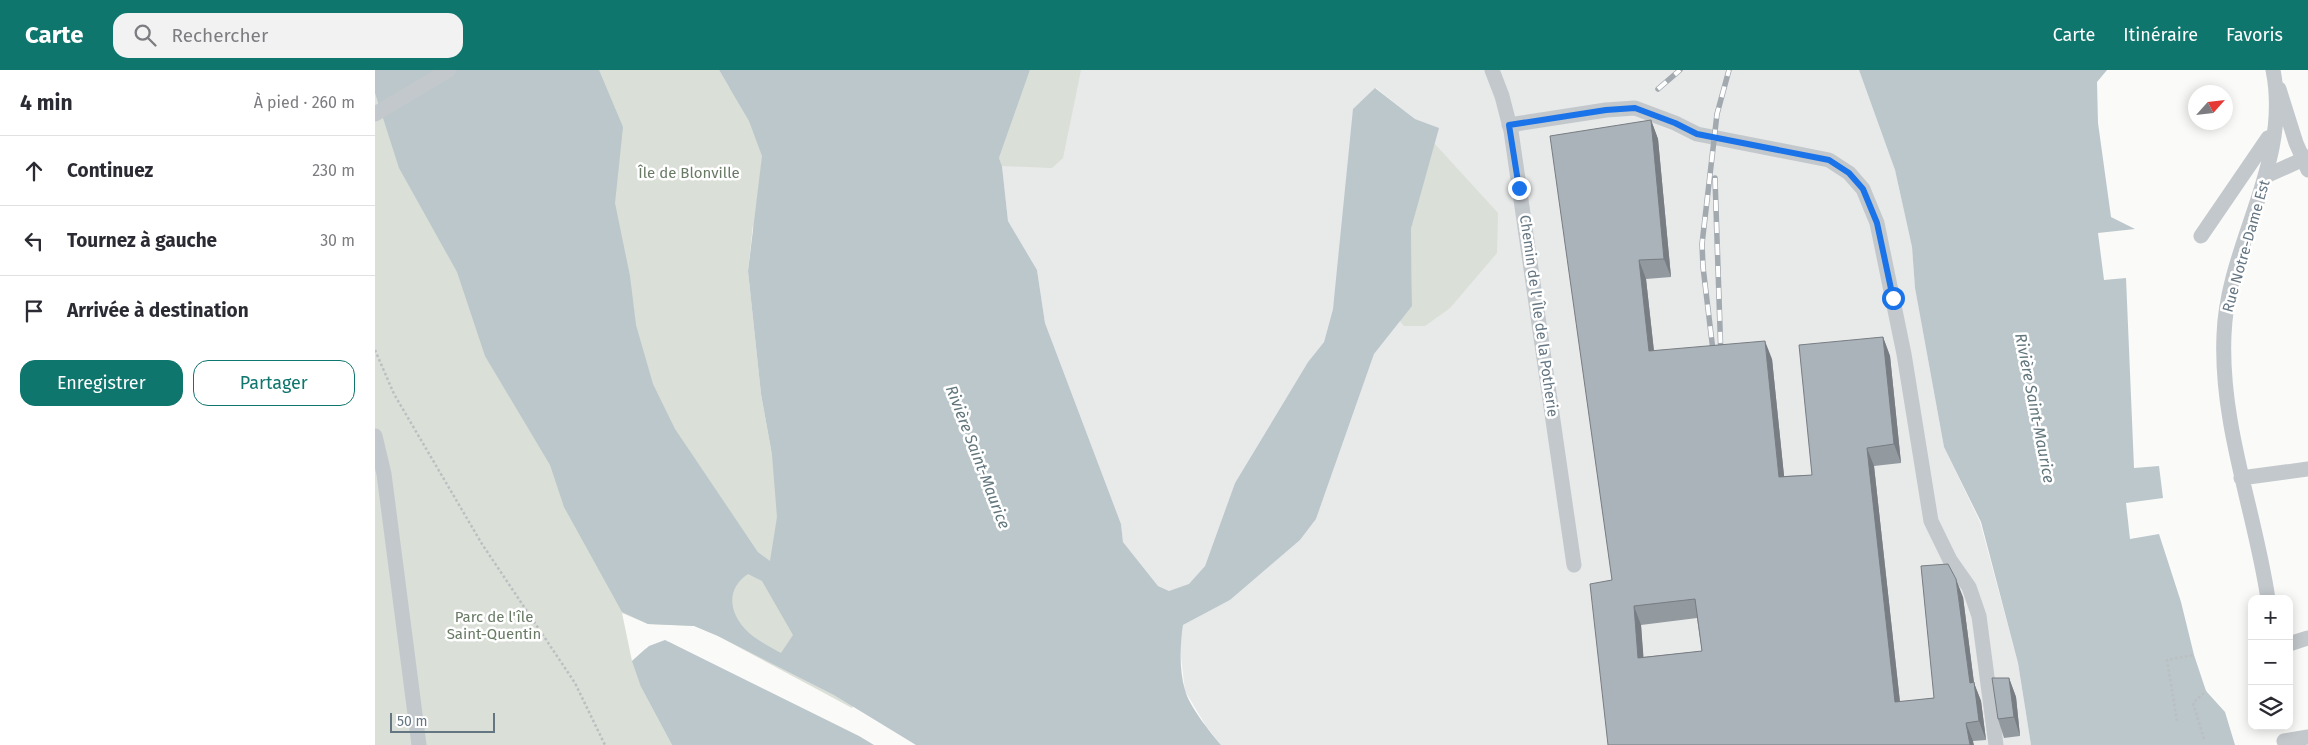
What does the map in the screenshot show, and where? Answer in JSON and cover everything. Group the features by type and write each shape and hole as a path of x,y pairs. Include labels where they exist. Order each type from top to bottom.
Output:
{"street":[{"path":"375,114 449,70"},
{"name":"Chemin de l' Île de la Potherie","path":"1492,70 1509,125 1542,332 1574,565"},
{"path":"2266,176 2306,162 2273,72"},
{"name":"Rue Notre-Dame Est","path":"2267,595 2263,568 2241,478 2227,388 2224,335 2230,291 2266,176 2273,136 2276,98 2273,72"},
{"path":"1509,125 1606,110 1635,108 1675,123 1697,134 1829,160 1849,173 1863,189 1877,223 1895,308 1931,521 1950,560 1969,586 1979,616 1996,745"},
{"path":"2201,236 2267,138 2273,136"},
{"path":"375,436 384,474 419,745"},
{"path":"2241,478 2308,469"},
{"path":"2293,643 2308,638"},
{"path":"2283,737 2308,737"}],"path":[{"path":"375,350 394,394 482,544 575,683 605,745"},
{"path":"2177,721 2167,660 2194,655"},
{"path":"2204,739 2193,703 2206,691"}],"shaded area":[{"path":"1030,70 1859,70 1895,170 1912,247 1915,288 1944,447 1980,522 2018,663 2031,745 1221,745 1206,726 1185,691 1180,648 1183,625 1230,600 1300,540 1316,519 1374,354 1412,306 1411,229 1438,128 1415,119 1376,88 1333,309 1324,342 1308,362 1235,483 1205,566 1189,585 1169,591 1158,586 1123,542 1121,524 1045,323 1037,270 1008,221 1002,166 999,158"}],"green space":[{"path":"375,70 719,70 729,87 769,112 859,698 852,708 718,636 695,626 648,624 622,613 632,661 645,649 669,642 833,725 641,687 672,745 375,745","holes":["753,225 774,478 772,455 761,394 748,271","694,458 758,552 768,560 751,559"]},
{"path":"1030,70 1081,70 1063,158 1052,168 1002,166 999,158"},
{"path":"1434,143 1498,213 1497,253 1450,308 1425,326 1404,326 1399,320 1412,306 1411,229"}],"water":[{"name":"Rivière Saint-Maurice","path":"375,70 599,70 623,127 615,203 630,276 636,325 653,384 675,429 758,552 770,561 777,517 772,455 761,394 748,271 762,156 749,121 719,70 1030,70 999,158 1002,166 1008,221 1037,270 1045,323 1121,524 1123,542 1158,586 1169,591 1189,584 1205,566 1235,483 1308,362 1324,342 1333,309 1353,109 1375,88 1415,119 1439,128 1411,229 1412,306 1374,354 1316,519 1300,540 1230,600 1183,625 1181,658 1185,690 1195,711 1221,745 916,745 834,695 718,636 694,626 648,624 622,612 564,507 550,465 485,356 457,272 399,168 375,93","holes":["748,574 762,581 793,635 781,653 748,632 739,622 733,607 733,593 741,580"]},
{"name":"Rivière Saint-Maurice","path":"1859,70 2107,70 2097,82 2098,123 2111,217 2135,229 2098,233 2104,280 2126,278 2134,468 2159,466 2163,498 2126,503 2130,539 2159,534 2181,602 2194,655 2206,691 2225,712 2235,745 2031,745 2018,663 1981,522 1944,447 1915,288 1912,247 1895,170"},
{"path":"665,640 874,745 672,745 641,687 632,661 649,646"}],"building":[{"path":"1651,120 1664,259 1639,260 1649,351 1765,341 1779,477 1812,475 1799,345 1883,337 1894,444 1867,448 1895,702 1934,698 1921,566 1948,564 1956,579 1970,683 1974,682 1979,721 1966,723 1970,745 1608,745 1590,584 1612,580 1550,136","holes":["1695,599 1702,651 1638,658 1634,606"]},
{"path":"1992,678 2009,678 2014,717 1998,719"}],"railway":[{"path":"1658,89 1680,70"},
{"path":"1714,359 1702,244 1717,114 1729,70"},
{"path":"1715,178 1721,358"}],"route":[{"path":"1519,188 1509,125 1606,110 1635,108 1675,123 1697,134 1829,160 1849,173 1863,189 1877,223 1893,298"}],"park label":[{"name":"Île de Blonville","path":"689,173"},
{"name":"Parc de l'île Saint-Quentin","path":"494,626"}]}
